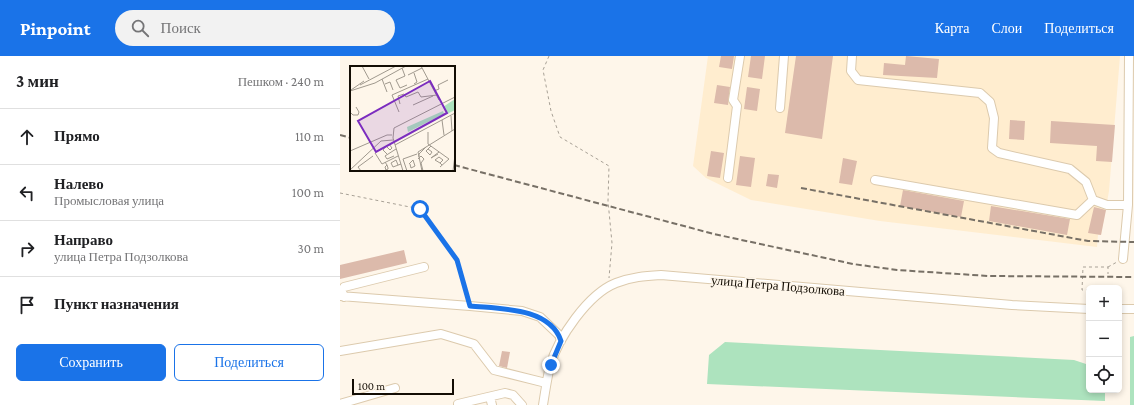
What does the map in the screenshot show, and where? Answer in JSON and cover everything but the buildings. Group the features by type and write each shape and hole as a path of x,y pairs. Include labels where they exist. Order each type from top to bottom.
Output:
{"street":[{"path":"728,178 737,106 733,100 740,56"},
{"path":"780,108 784,56"},
{"path":"852,56 850,71 858,80 980,93 990,102 994,118 992,148 999,153 1070,169 1086,182 1093,200 1107,205 1128,205"},
{"path":"1123,259 1131,163 1129,56"},
{"path":"875,180 1077,215 1093,200"},
{"path":"424,267 344,287 342,297 522,311 540,317 559,335 561,341"},
{"name":"улица Петра Подзолкова","path":"542,405 551,365 561,341 578,316 606,288 635,277 661,275 1050,308 1086,309"},
{"path":"1122,309 1134,309"},
{"path":"340,351 441,334 474,344 494,370 546,383"},
{"path":"340,404 395,388"},
{"path":"457,405 491,401 505,393 513,395 522,405"}],"path":[{"path":"549,56 543,70 550,111 560,137 609,166 608,201 612,244 610,277"},
{"path":"340,193 420,209 457,260 470,306"},
{"path":"1086,290 1082,290 1083,267 1108,268 1123,259"},
{"path":"1108,268 1108,274"}],"shaded area":[{"path":"708,56 1120,56 1109,191 1101,235 1098,235 1097,247 880,221 751,200 706,178 693,166"}],"green space":[{"path":"1134,336 1134,405 1130,405 1130,337"},
{"path":"725,342 1074,360 1086,364 1086,393 1105,393 1105,401 707,384 709,355"}],"railway":[{"path":"340,135 350,138"},
{"path":"455,165 714,234 853,264 897,270 989,276 1134,277"},
{"path":"801,188 1088,241 1134,242"}],"route":[{"path":"420,209 457,260 470,306 522,311 540,317 559,335 561,341 551,365"}]}
